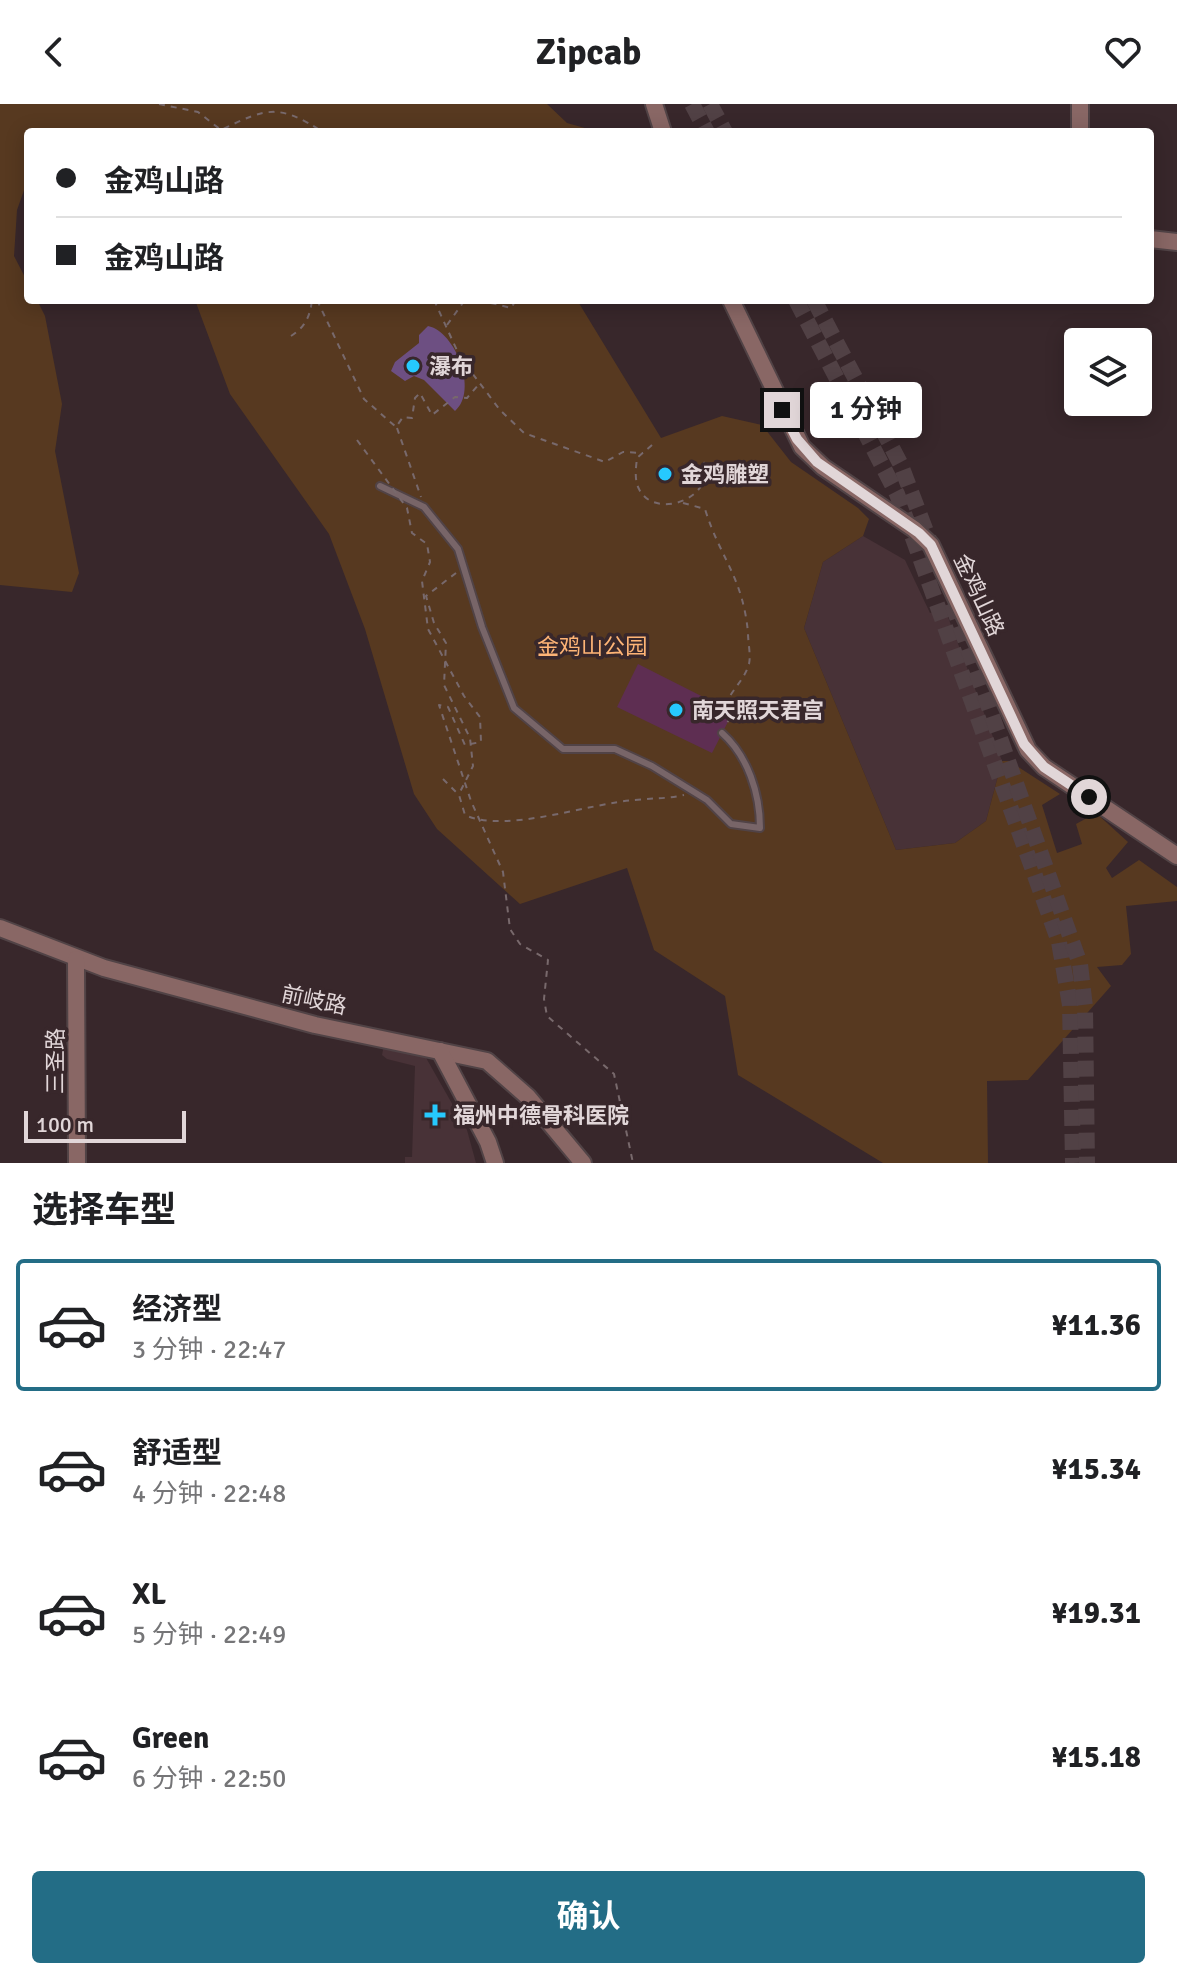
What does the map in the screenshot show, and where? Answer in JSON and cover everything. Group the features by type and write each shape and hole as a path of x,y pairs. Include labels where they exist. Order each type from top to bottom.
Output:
{"street":[{"path":"654,104 662,128"},
{"path":"1080,104 1080,128"},
{"path":"1154,239 1177,242"},
{"name":"金鸡山路","path":"733,304 802,447 823,467 919,533 931,545 1033,756 1177,856"},
{"name":"前岐路","path":"0,928 80,960 315,1025 494,1065 528,1097 583,1163"},
{"name":"三圣路","path":"77,1163 80,960"},
{"name":"三圣路","path":"80,960 87,1163"},
{"path":"440,1051 471,1107 495,1163"}],"lane":[{"path":"380,486 424,507 458,549 514,708 563,749 615,749 652,766 698,794 731,824 760,828 760,800 736,746 722,733"}],"path":[{"path":"159,104 198,112 218,128"},
{"path":"283,104 287,110"},
{"path":"228,128 269,107 299,114 318,128"},
{"path":"291,336 302,328 311,313 312,304"},
{"path":"319,304 364,399 396,427 424,507"},
{"path":"436,304 460,357 500,410 524,433 605,462 623,452 643,453"},
{"path":"446,326 462,304"},
{"path":"495,304 511,308 514,304"},
{"path":"396,427 403,417 412,418 415,398 420,393 432,415 455,397 467,398 481,382"},
{"path":"357,440 407,508 412,533 427,544 430,562 422,581 428,629 480,717 481,742 465,745 448,707 439,705 471,801 503,872 510,929 523,947 548,960 544,999 547,1016 614,1074 633,1163"},
{"path":"652,445 637,458 638,488 647,499 705,509 732,564 746,609 750,662 741,681 729,695 724,708 733,712 722,733"},
{"path":"683,503 705,476 703,457"},
{"path":"459,795 473,766 470,738 444,685 446,643 434,623 426,596 463,566"},
{"path":"443,779 459,795 465,815 513,822 635,800 661,800 698,794"}],"shaded area":[{"path":"428,326 447,339 461,363 465,390 462,402 455,411 424,380 414,376 405,381 391,371 395,362 419,343 419,335"},
{"path":"863,536 905,560 930,613 945,609 1002,761 986,821 955,843 896,850 804,628 823,562"},
{"name":"福州中德骨科医院","path":"384,1045 425,1056 467,1130 476,1163 405,1163 405,1157 412,1157 415,1066 387,1059 382,1055"}],"green space":[{"path":"0,104 547,104 567,123 585,128 24,128 24,190 17,210 14,256 24,275 24,304 39,304 45,316 62,404 55,451 79,573 72,592 0,585"},
{"name":"金鸡山公园","path":"196,304 579,304 661,438 722,416 762,425 791,462 869,519 863,536 823,562 804,628 896,850 955,843 986,821 1002,761 1009,761 1060,794 1042,805 1057,853 1082,844 1076,824 1096,813 1128,842 1106,868 1112,878 1139,860 1177,887 1177,901 1126,906 1131,954 1122,965 1097,967 1111,986 1028,1080 987,1081 988,1163 883,1163 738,1075 725,996 654,950 627,868 520,904 437,829 414,794 365,629 329,534 230,394"}],"building":[{"name":"南天照天君宫","path":"638,664 733,712 712,753 617,707"}],"tunnel":[{"path":"692,104 705,128"},
{"path":"710,104 723,128"},
{"path":"798,304 897,494 1059,942 1070,1005 1073,1163"},
{"path":"816,304 900,463 932,547"},
{"path":"952,603 1080,964 1085,1007 1087,1163"}],"place":[{"name":"瀑布","path":"413,366"},
{"name":"金鸡雕塑","path":"665,474"},
{"name":"南天照天君宫","path":"676,710"},
{"name":"福州中德骨科医院","path":"435,1115"}],"route":[{"path":"782,410 802,447 817,462 928,541 1024,744 1044,767 1089,797"}]}
